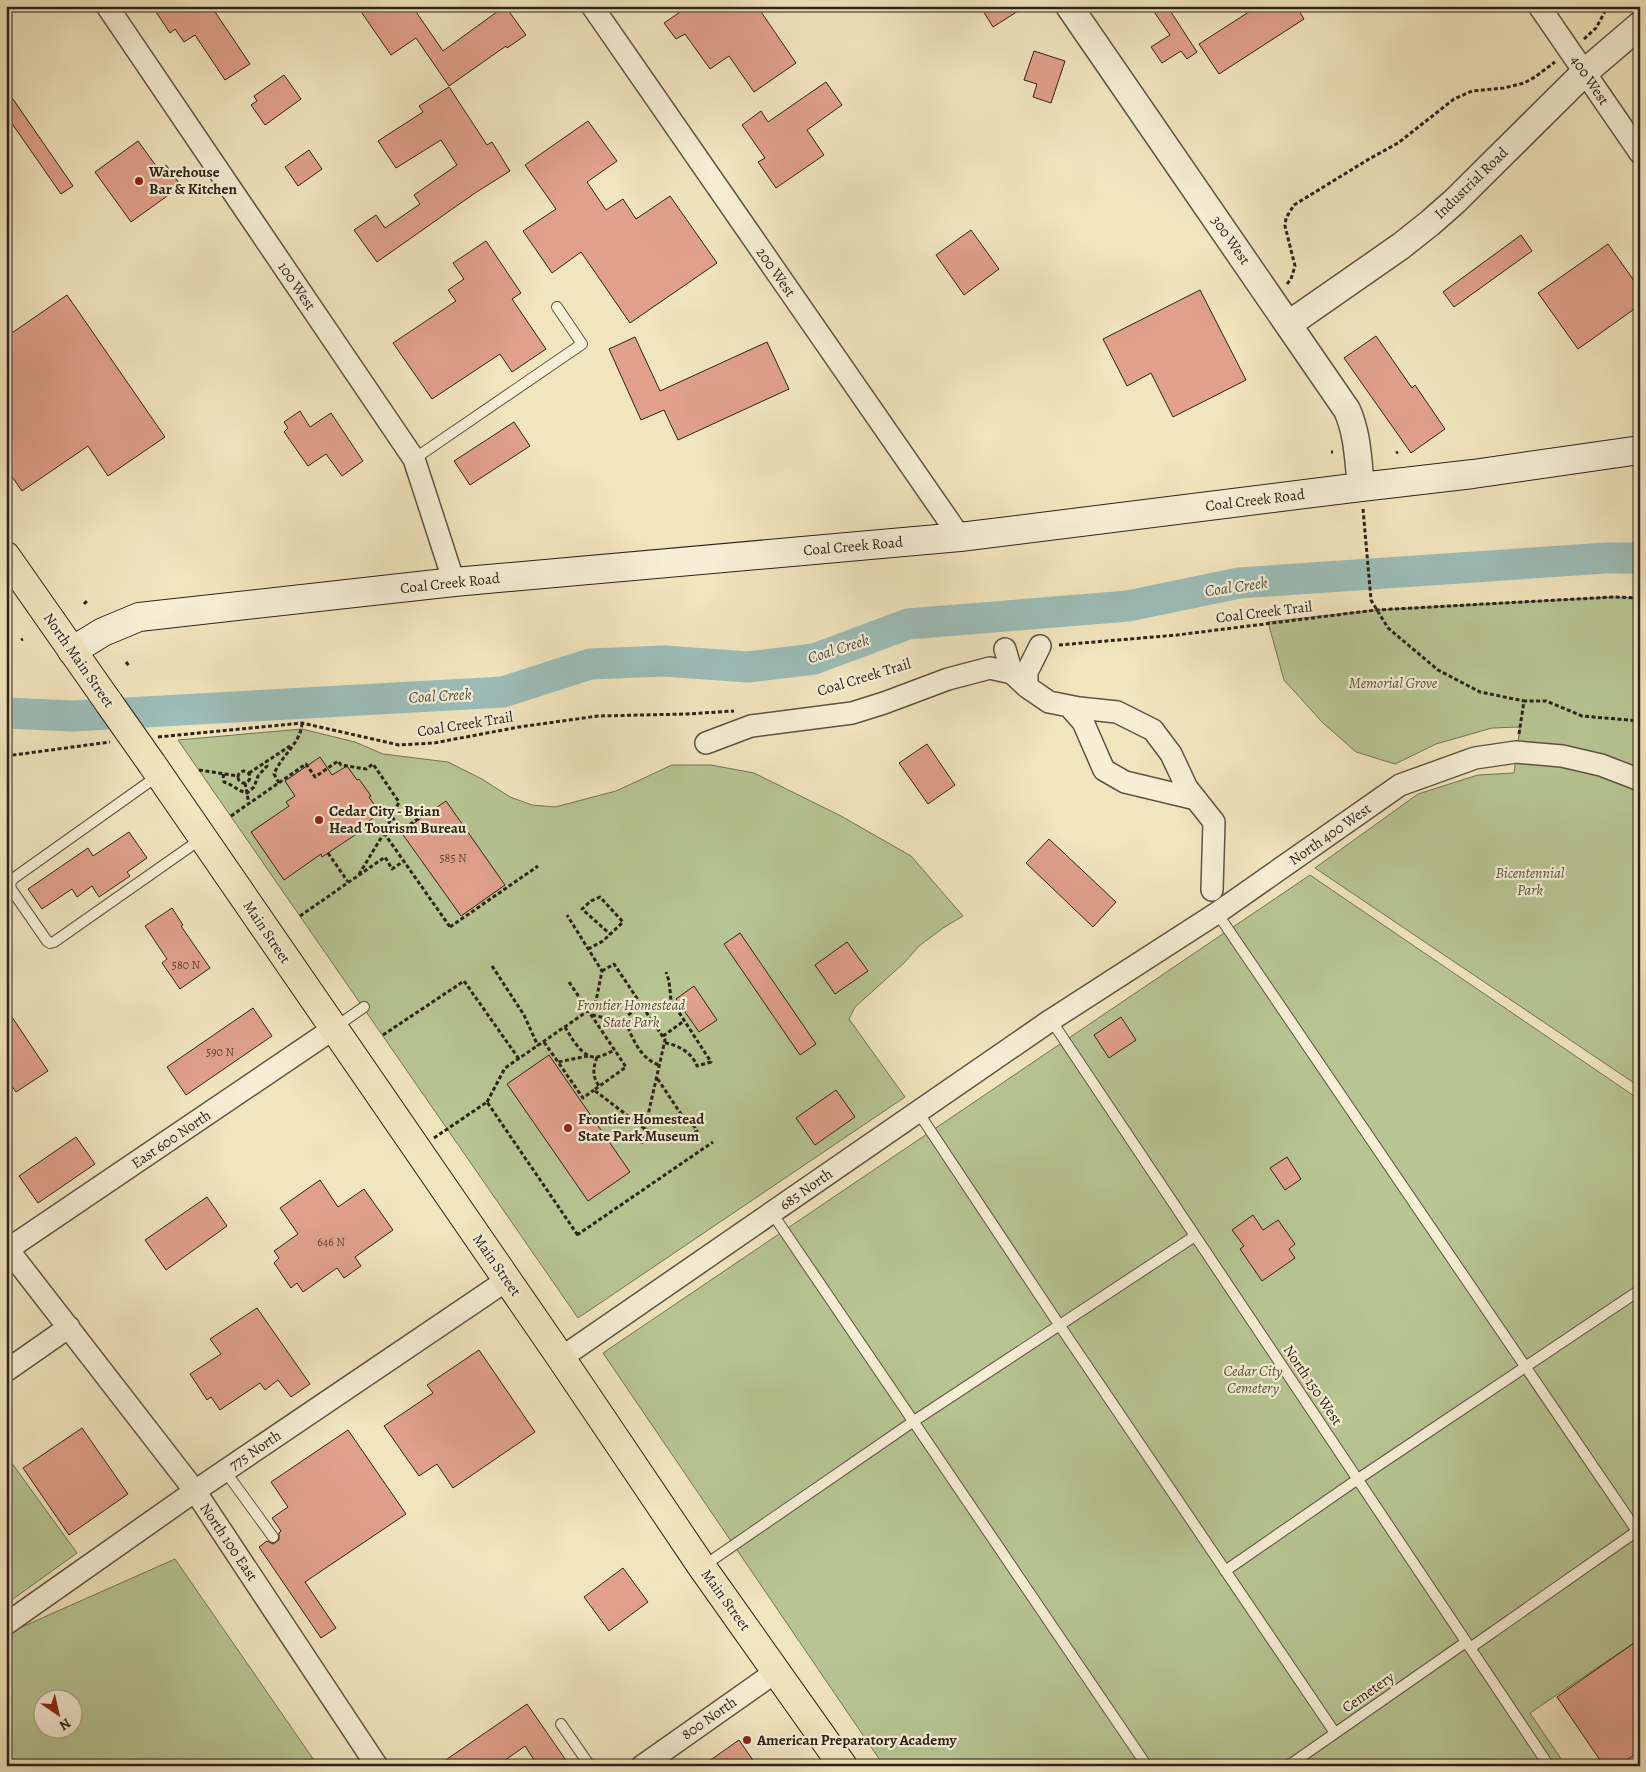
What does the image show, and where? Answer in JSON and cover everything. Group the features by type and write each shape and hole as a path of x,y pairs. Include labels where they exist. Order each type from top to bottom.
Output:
{"main road":[{"name":"Coal Creek Road","path":"72,651 103,632 139,617 454,582 960,537 1362,498 1473,474 1640,450"},
{"name":"North Main Street","path":"6,556 156,769"},
{"name":"Main Street","path":"156,769 333,1029 562,1358 702,1567 843,1766"}],"street":[{"name":"100 West","path":"107,6 414,459 454,582"},
{"name":"200 West","path":"592,6 960,537"},
{"name":"300 West","path":"1069,6 1348,410 1357,438 1362,498"},
{"name":"400 West","path":"1539,6 1640,153"},
{"name":"Industrial Road","path":"1289,324 1401,246 1430,223 1455,201 1585,72 1640,25"},
{"path":"1020,680 1027,672 1040,646"},
{"path":"1005,649 1020,680"},
{"path":"706,743 751,726 852,713 948,679 990,668 1020,680 1049,702 1117,712 1153,730 1171,754 1188,788 1214,822 1212,890"},
{"path":"1069,706 1083,722 1104,770 1125,782 1196,799"},
{"name":"North 400 West","path":"1051,1020 1217,913 1400,784 1476,758 1516,752 1562,756 1591,763 1640,780"},
{"name":"685 North","path":"562,1358 1051,1020"},
{"name":"East 600 North","path":"7,1248 333,1029"},
{"name":"North 100 East","path":"7,1248 70,1326 195,1491 377,1766"},
{"name":"775 North","path":"6,1624 195,1491 507,1280"},
{"path":"6,1371 70,1326"},
{"name":"800 North","path":"642,1766 777,1671"}],"lane":[{"path":"414,459 582,344 557,307"},
{"path":"156,769 14,878 10,883 11,890 47,940 50,943 54,942 202,838"},
{"path":"1217,913 1638,1530"},
{"path":"333,1029 364,1007"},
{"name":"North 150 West","path":"1051,1020 1549,1766"},
{"path":"918,1112 1335,1733"},
{"path":"772,1213 1147,1766"},
{"path":"702,1567 914,1421 1195,1236"},
{"path":"1225,1571 1358,1479 1640,1290"},
{"path":"225,1471 272,1537"},
{"name":"Cemetery","path":"1288,1766 1638,1530"},
{"path":"561,1724 590,1766"}],"path":[{"path":"1588,36 1602,19 1608,6"},
{"path":"1271,298 1286,285 1294,272 1294,260 1285,226 1286,218 1294,205 1398,143 1454,99 1472,91 1504,88 1524,83 1536,77 1554,63"},
{"path":"1362,498 1371,600 1388,628 1438,670 1480,692 1524,701 1546,701 1582,716 1640,721"},
{"name":"Coal Creek Trail","path":"1040,646 1177,635 1376,610 1613,597 1640,598"},
{"path":"84,604 88,600 89,605"},
{"path":"1516,752 1524,701"},
{"name":"Coal Creek Trail","path":"153,737 302,723 399,745 434,743 519,727 598,716 687,714 743,710"},
{"path":"238,776 242,771 249,773 292,744 300,736 302,723"},
{"path":"6,756 116,741"},
{"path":"279,783 274,774 276,768 292,744"},
{"path":"231,816 306,764 315,777 338,761 341,765 366,769 373,764 399,802 384,833 358,876"},
{"path":"247,793 254,787 258,776 267,766 266,762"},
{"path":"199,770 238,776"},
{"path":"245,783 250,778 249,773"},
{"path":"223,774 224,782 232,785 238,791 247,793"},
{"path":"238,776 240,781 245,783"},
{"path":"245,783 249,804"},
{"path":"392,817 402,830 420,819"},
{"path":"384,833 450,927 538,866"},
{"path":"328,853 348,882"},
{"path":"300,916 385,858 392,869 404,861"},
{"path":"588,949 603,941 623,922 600,897 591,901 582,909 610,934"},
{"path":"417,1150 487,1102 505,1068 595,1006 602,971 567,915"},
{"path":"602,971 614,964 665,1040 641,1146"},
{"path":"492,966 524,1015 538,1046"},
{"path":"664,1043 672,1044 688,1053 693,1057 697,1066 711,1062 671,1000 666,972"},
{"path":"383,1035 464,981 519,1059"},
{"path":"544,1042 583,1098 626,1066 569,982"},
{"path":"642,1005 624,1018 633,1042 653,1063 660,1065"},
{"path":"591,1015 620,1021 627,1025"},
{"path":"663,1036 684,1021"},
{"path":"565,1027 572,1039 588,1056"},
{"path":"558,1062 588,1056 597,1057 615,1050"},
{"path":"597,1057 594,1067 594,1078 599,1086"},
{"path":"594,1090 645,1129 682,1140 697,1131 694,1126 685,1120 656,1078"},
{"path":"487,1102 578,1236 713,1142"},
{"path":"6,1583 9,1579"}],"green space":[{"name":"Bicentennial Park","path":"1613,597 1640,598 1640,1087 1315,868 1418,794 1478,775 1514,773 1520,727 1492,728 1436,744 1395,764 1356,752 1322,722 1284,680 1268,622 1376,610"},
{"name":"Frontier Homestead State Park","path":"302,729 355,742 383,754 448,762 482,779 510,797 532,805 555,807 616,791 672,765 711,765 754,773 841,816 911,856 963,916 919,946 904,963 855,1007 849,1019 905,1097 578,1318 178,740"},
{"name":"Cedar City Cemetery","path":"1310,875 1640,1100 1640,1639 1530,1713 1566,1766 884,1766 603,1353"},
{"path":"6,1455 77,1553 6,1604"},
{"path":"175,1559 318,1766 6,1766 6,1634"}],"building":[{"path":"152,6 211,6 250,64 225,80 195,35 184,42 175,29 170,33"},
{"path":"357,6 412,6 443,51 505,6 526,35 507,48 506,46 449,86 416,38 391,55"},
{"path":"689,6 757,6 796,63 754,92 729,56 710,69 685,34 676,39 664,23"},
{"path":"980,6 1026,6 993,27"},
{"path":"1150,6 1167,6 1197,52 1187,59 1181,51 1162,63 1151,47 1170,35"},
{"path":"1258,6 1296,6 1304,19 1219,74 1199,44"},
{"path":"1034,51 1065,61 1051,103 1033,97 1037,84 1024,80"},
{"path":"284,75 301,99 265,125 251,105 257,101 254,96"},
{"path":"826,82 842,105 807,130 824,155 776,188 758,162 765,158 742,125 761,111 768,122"},
{"path":"449,87 487,145 492,142 510,171 475,193 377,262 354,230 376,215 385,228 420,204 414,195 457,165 441,140 396,168 378,141 423,112 419,106"},
{"path":"6,89 73,186 61,194 6,115"},
{"path":"588,121 617,161 587,182 606,210 623,199 636,219 670,196 717,263 630,323 581,252 552,273 523,231 556,209 525,165"},
{"name":"Warehouse Bar & Kitchen","path":"138,141 159,170 166,165 181,186 131,222 95,172"},
{"path":"309,150 322,169 298,186 285,167"},
{"path":"971,230 999,269 964,295 936,255"},
{"path":"1521,235 1532,251 1454,307 1443,292"},
{"path":"486,241 521,293 512,299 546,349 512,372 500,354 432,399 393,343 456,301 448,290 464,279 453,263"},
{"path":"1608,244 1640,289 1640,305 1578,349 1538,293"},
{"path":"1200,290 1246,380 1173,417 1151,373 1127,386 1103,339"},
{"path":"67,295 165,437 108,476 88,446 22,491 6,468 6,337"},
{"path":"1376,336 1412,388 1415,385 1445,429 1411,453 1344,358"},
{"path":"635,337 660,391 767,342 789,389 678,440 664,410 641,420 609,349"},
{"path":"300,411 310,427 331,413 363,461 342,476 326,454 308,466 284,432 288,428 284,422"},
{"path":"514,422 530,446 470,485 454,461"},
{"path":"927,744 955,785 928,804 899,763"},
{"name":"Cedar City - Brian Head Tourism Bureau","path":"320,757 332,775 347,766 371,796 369,797 380,813 359,828 361,831 322,857 321,854 284,880 251,832 289,806 286,802 295,796 285,781"},
{"path":"446,801 505,885 461,916 401,832"},
{"path":"129,832 147,858 127,872 130,876 99,897 92,886 77,897 72,889 42,909 28,889 88,848 93,856"},
{"path":"1049,839 1116,902 1093,927 1026,863"},
{"path":"172,908 183,925 181,926 210,968 180,989 162,963 167,959 145,926"},
{"path":"740,933 816,1044 800,1055 724,944"},
{"path":"847,942 868,971 835,994 815,965"},
{"path":"694,986 717,1020 699,1032 676,999"},
{"path":"6,1008 48,1071 16,1092 6,1078"},
{"path":"253,1008 272,1036 186,1095 167,1067"},
{"path":"1121,1017 1136,1040 1109,1058 1094,1035"},
{"name":"Frontier Homestead State Park Museum","path":"549,1055 630,1172 588,1201 507,1084"},
{"path":"836,1090 855,1117 815,1145 796,1118"},
{"path":"76,1137 95,1164 38,1203 19,1176"},
{"path":"1287,1157 1301,1179 1285,1190 1270,1168"},
{"path":"320,1180 338,1207 364,1189 393,1230 355,1257 361,1266 344,1278 337,1268 303,1292 297,1283 291,1288 274,1263 279,1258 274,1251 298,1234 280,1208"},
{"path":"207,1197 227,1226 166,1270 145,1240"},
{"path":"1253,1215 1263,1230 1278,1220 1295,1244 1289,1249 1295,1258 1262,1281 1240,1249 1244,1246 1232,1230"},
{"path":"257,1308 310,1384 291,1397 278,1380 265,1390 260,1383 220,1410 211,1397 207,1400 190,1374 221,1354 210,1339"},
{"path":"479,1350 535,1432 453,1488 437,1464 419,1476 384,1426 433,1393 427,1385"},
{"path":"82,1428 128,1494 69,1535 23,1468"},
{"path":"348,1430 406,1514 305,1582 336,1628 321,1638 259,1547 267,1541 273,1544 279,1540 279,1533 281,1531 272,1518 288,1507 271,1482"},
{"path":"623,1568 648,1602 609,1631 584,1597"},
{"path":"1634,1643 1640,1651 1640,1751 1618,1766 1604,1766 1557,1697"},
{"path":"527,1704 570,1766 538,1766 525,1746 497,1766 437,1766"},
{"path":"739,1740 757,1766 702,1766"}],"waterway":[{"name":"Coal Creek","path":"6,713 73,716 503,692 590,664 664,661 748,667 814,659 908,624 1128,606 1239,583 1606,558 1640,558"}],"place":[{"name":"Warehouse Bar & Kitchen","path":"139,181"},
{"name":"Cedar City - Brian Head Tourism Bureau","path":"319,820"},
{"name":"Frontier Homestead State Park Museum","path":"568,1128"},
{"name":"American Preparatory Academy","path":"747,1740"}],"park label":[{"name":"Memorial Grove","path":"1393,683"}]}
